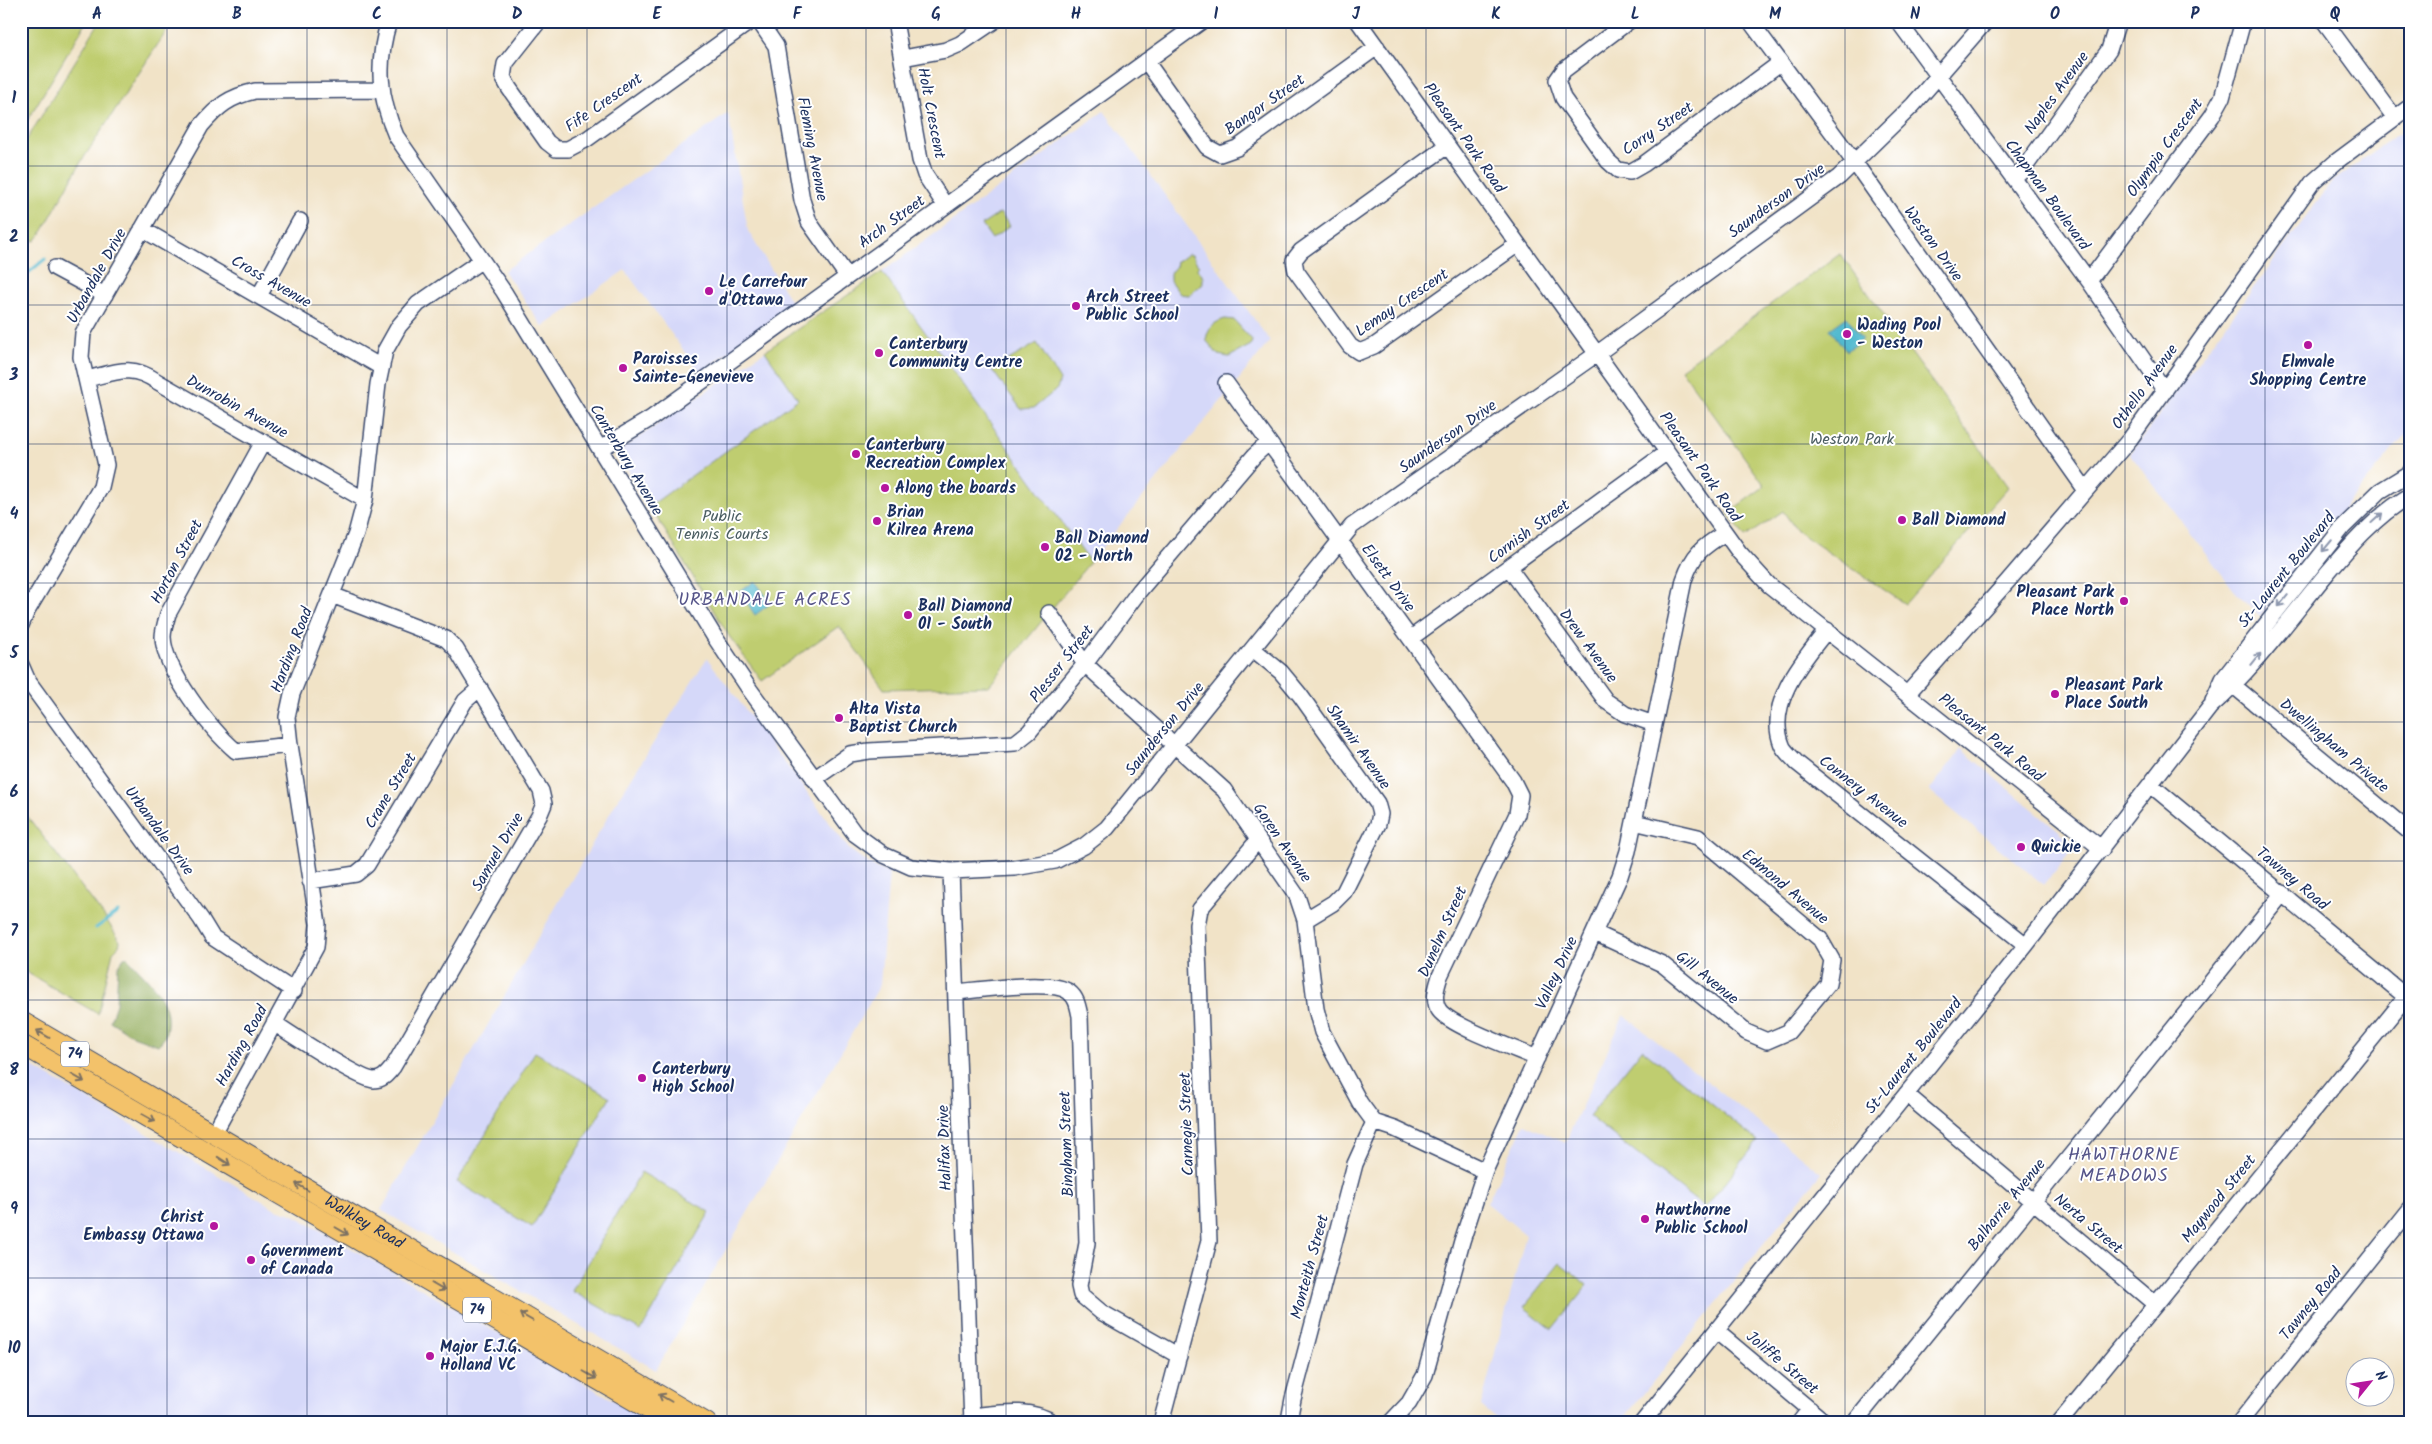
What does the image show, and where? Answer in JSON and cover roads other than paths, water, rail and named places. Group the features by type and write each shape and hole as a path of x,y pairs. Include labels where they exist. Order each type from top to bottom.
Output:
{"main road":[{"name":"Walkley Road","path":"21,1021 250,1167 564,1349 707,1423"},
{"name":"Walkley Road","path":"21,1044 55,1064 208,1141"},
{"path":"55,1064 66,1048"},
{"name":"Walkley Road","path":"564,1349 672,1423"}],"street":[{"name":"Canterbury Avenue","path":"388,21 383,46 381,90 387,115 396,136 504,292 689,598 745,683 855,834 884,855 911,867 951,872"},
{"name":"Fife Crescent","path":"540,21 505,64 503,77 548,142 556,150 568,150 587,138 751,21"},
{"name":"Fleming Avenue","path":"759,21 776,46 802,200 809,222 847,276"},
{"name":"Holt Crescent","path":"895,21 920,160 925,175 945,205"},
{"path":"902,58 946,50 960,44 994,21"},
{"name":"Arch Street","path":"600,449 650,419 1202,21"},
{"name":"Pleasant Park Road","path":"1358,21 1739,552 1769,585 1908,693 2102,849"},
{"name":"Corry Street","path":"1630,21 1570,65 1557,80 1562,98 1608,161 1618,170 1630,172 1644,164 1780,63"},
{"name":"Weston Drive","path":"1750,21 1855,163 2085,489"},
{"name":"Chapman Boulevard","path":"1898,21 2089,281 2165,391"},
{"name":"Saunderson Drive","path":"951,872 1014,868 1055,861 1084,846 1107,828 1352,526 1598,353 1839,178 1914,105 1986,21"},
{"name":"Naples Avenue","path":"2014,178 2022,171 2109,50 2118,21"},
{"name":"Olympia Crescent","path":"2089,281 2212,116 2222,98 2243,21"},
{"path":"2324,21 2395,118"},
{"name":"Bangor Street","path":"1146,62 1207,147 1220,154 1237,148 1377,47"},
{"name":"Urbandale Drive","path":"21,625 26,613 101,487 106,465 81,357 83,333 201,126 215,109 235,96 255,91 381,90"},
{"name":"Othello Avenue","path":"1908,693 2130,439 2312,183 2337,161 2411,106"},
{"name":"Lemay Crescent","path":"1447,146 1301,251 1294,260 1296,271 1350,346 1359,352 1374,346 1518,244"},
{"path":"259,296 300,221"},
{"name":"Cross Avenue","path":"142,229 381,367"},
{"name":"Harding Road","path":"208,1141 294,991 316,948 318,924 290,745 288,717 292,694 356,534 365,500 381,367 385,351 399,326 418,304 482,260"},
{"path":"55,268 105,295"},
{"name":"Dunrobin Avenue","path":"87,379 120,371 143,372 365,500"},
{"name":"Elsett Drive","path":"1226,383 1411,638 1513,781 1520,795"},
{"name":"Horton Street","path":"263,442 168,614 163,636 167,659 178,679 219,737 236,751 290,745"},
{"name":"Plesser Street","path":"814,779 850,754 869,751 1015,743 1029,732 1085,664 1140,590 1254,456 1268,443"},
{"name":"Cornish Street","path":"1411,638 1667,452"},
{"name":"St-Laurent Boulevard","path":"2210,707 2223,678 2313,563 2365,504 2380,491 2411,472"},
{"name":"St-Laurent Boulevard","path":"1642,1423 2026,945 2210,707 2234,686 2327,574 2378,517 2411,495"},
{"name":"Valley Drive","path":"1390,1423 1408,1403 1425,1375 1462,1242 1485,1171 1620,876 1634,822 1684,580 1696,553 1725,533"},
{"path":"2313,563 2327,574"},
{"name":"Drew Avenue","path":"1509,568 1606,701 1625,714 1654,724"},
{"name":"Samuel Drive","path":"274,1023 309,1046 373,1080 384,1078 393,1067 539,816 544,804 541,791 480,688 456,649 446,639 332,595"},
{"name":"Goren Avenue","path":"1049,613 1085,664 1224,790 1297,896 1305,920 1316,1009 1322,1032 1360,1103 1374,1122"},
{"name":"Connery Avenue","path":"1827,630 1786,686 1778,721 1782,745 1797,762 2026,945"},
{"name":"Shamir Avenue","path":"1252,649 1281,672 1300,695 1378,803 1380,814 1378,824 1344,892 1333,903 1305,920"},
{"name":"Urbandale Drive","path":"21,665 28,681 201,919 212,937 294,991"},
{"name":"Dwellingham Private","path":"2234,686 2411,833"},
{"name":"Crane Street","path":"310,882 356,874 367,865 465,701 480,688"},
{"name":"Tawney Road","path":"2151,785 2408,999"},
{"name":"Dunelm Street","path":"1520,795 1517,814 1440,976 1435,998 1438,1009 1451,1020 1537,1058"},
{"name":"Edmond Avenue","path":"1634,822 1698,837 1820,939 1832,960 1828,984 1788,1032 1768,1041"},
{"name":"Carnegie Street","path":"1161,1423 1209,1241 1198,926 1200,908 1258,840"},
{"name":"Halifax Drive","path":"951,872 972,1419"},
{"name":"Balharrie Avenue","path":"1854,1423 2282,893"},
{"name":"Gill Avenue","path":"1595,933 1662,964 1746,1032 1768,1041"},
{"name":"Bingham Street","path":"957,992 1008,987 1060,987 1069,992 1076,1000 1080,1016 1087,1243 1079,1286 1082,1295 1101,1312 1179,1356"},
{"name":"Maywood Street","path":"2059,1423 2155,1304 2408,999"},
{"name":"Nerta Street","path":"1906,1094 2155,1304"},
{"path":"1374,1122 1395,1129 1485,1171"},
{"name":"Monteith Street","path":"1293,1423 1290,1415 1293,1399 1355,1164 1374,1122"},
{"name":"Tawney Road","path":"2239,1423 2411,1208"},
{"name":"Joliffe Street","path":"1716,1331 1826,1423"},
{"path":"1799,1423 1810,1409"},
{"path":"972,1419 1017,1411 1042,1415 1054,1423"}],"water":[{"name":"Wading Pool - Weston","path":"1847,317 1863,339 1846,351 1830,329"},
{"path":"755,581 771,603 755,615 740,592"}],"waterway":[{"path":"21,279 45,259"},
{"path":"96,928 118,912"}],"place":[{"name":"Le Carrefour d'Ottawa","path":"709,291"},
{"name":"Arch Street Public School","path":"1076,306"},
{"name":"Wading Pool - Weston","path":"1847,334"},
{"name":"Elmvale Shopping Centre","path":"2308,345"},
{"name":"Canterbury Community Centre","path":"879,353"},
{"name":"Paroisses Sainte-Genevieve","path":"623,368"},
{"name":"Canterbury Recreation Complex","path":"856,454"},
{"name":"Along the boards","path":"885,488"},
{"name":"Ball Diamond","path":"1902,520"},
{"name":"Brian Kilrea Arena","path":"877,521"},
{"name":"Ball Diamond 02 - North","path":"1045,547"},
{"name":"Pleasant Park Place North","path":"2124,601"},
{"name":"Ball Diamond 01 - South","path":"908,615"},
{"name":"Pleasant Park Place South","path":"2055,694"},
{"name":"Alta Vista Baptist Church","path":"839,718"},
{"name":"Quickie","path":"2021,847"},
{"name":"Canterbury High School","path":"642,1078"},
{"name":"Hawthorne Public School","path":"1645,1219"},
{"name":"Christ Embassy Ottawa","path":"214,1226"},
{"name":"Government of Canada","path":"251,1260"},
{"name":"Major E.J.G. Holland VC","path":"430,1356"}],"district":[{"name":"URBANDALE ACRES","path":"765,600"},
{"name":"HAWTHORNE MEADOWS","path":"2124,1165"}],"park label":[{"name":"Weston Park","path":"1852,439"},
{"name":"Public Tennis Courts","path":"722,525"}]}
